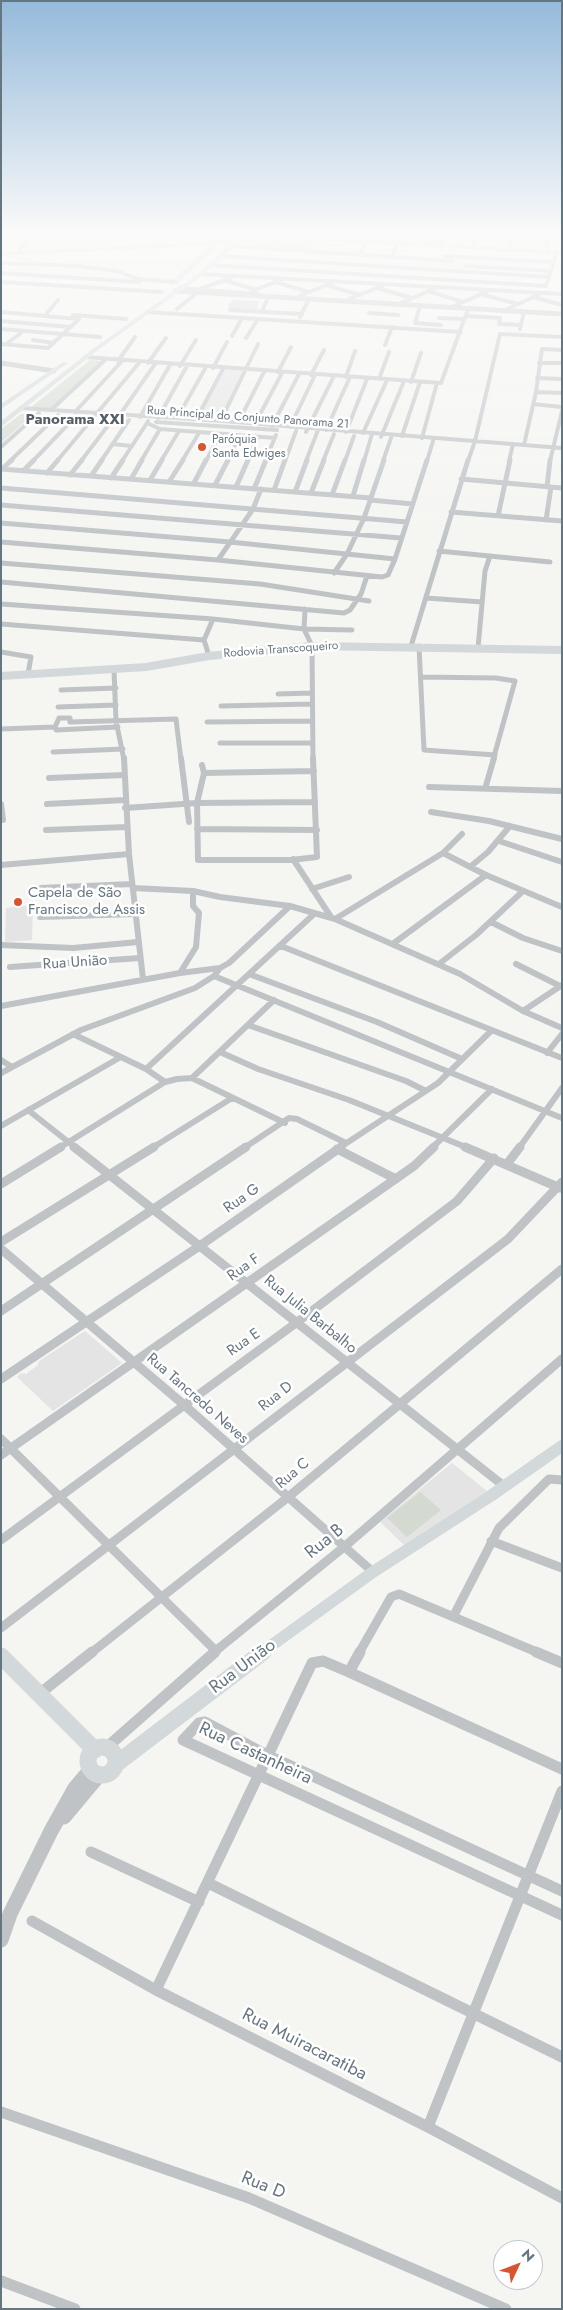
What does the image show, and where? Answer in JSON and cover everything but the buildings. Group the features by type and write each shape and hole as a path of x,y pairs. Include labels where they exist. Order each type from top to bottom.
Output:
{"main road":[{"path":"1,407 97,339"},
{"path":"1,424 110,339"},
{"name":"Rodovia Transcoqueiro","path":"1,676 146,667 209,656 312,646 415,646 562,650"},
{"name":"Rua União","path":"116,1764 146,1743 228,1678 373,1572 562,1446"},
{"path":"1,1656 38,1695 101,1749 113,1752 116,1764 108,1773 95,1772 89,1757 101,1749"}],"street":[{"path":"4,344 48,348 59,339"},
{"path":"23,471 120,361 134,339"},
{"path":"148,364 165,339"},
{"path":"385,345 388,339"},
{"path":"422,438 440,383 458,339"},
{"path":"495,756 424,750 422,677 415,646 439,551 461,479 475,442 499,339"},
{"path":"24,347 33,340 54,343"},
{"path":"180,366 196,340"},
{"path":"213,368 227,342"},
{"path":"223,416 258,344"},
{"path":"258,418 291,347"},
{"path":"524,445 536,392 542,349 562,350"},
{"path":"290,427 324,350"},
{"path":"326,430 348,377 355,351"},
{"path":"379,379 389,352"},
{"path":"411,382 421,353"},
{"path":"85,357 148,364 440,383"},
{"path":"51,410 105,360"},
{"path":"1,363 54,371"},
{"path":"47,473 138,363"},
{"path":"539,363 562,363"},
{"path":"119,416 155,364"},
{"path":"140,417 170,365"},
{"path":"158,418 187,366"},
{"path":"180,413 206,368"},
{"path":"199,414 223,369"},
{"path":"241,417 264,372"},
{"path":"167,417 180,413 258,418 270,425 299,374"},
{"path":"307,430 334,376"},
{"path":"537,378 562,379"},
{"path":"346,432 367,379"},
{"path":"363,433 387,380"},
{"path":"382,436 404,381"},
{"path":"402,436 420,382"},
{"path":"536,392 562,393"},
{"path":"533,404 562,409 552,447 546,520"},
{"name":"Rua Principal do Conjunto Panorama 21","path":"19,410 51,410 147,422 296,431 307,430"},
{"name":"Rua Principal do Conjunto Panorama 21","path":"19,410 58,415 75,414"},
{"path":"1,447 38,413"},
{"path":"1,469 58,415"},
{"name":"Rua Principal do Conjunto Panorama 21","path":"96,416 167,417 290,427 354,436 372,435"},
{"path":"70,475 113,419"},
{"path":"91,476 128,420"},
{"path":"111,478 147,422 160,429 275,438"},
{"path":"131,479 160,429"},
{"path":"254,489 279,430"},
{"name":"Rua Principal do Conjunto Panorama 21","path":"317,431 326,430 382,436 562,448"},
{"path":"150,480 179,431"},
{"path":"274,490 296,431"},
{"path":"295,492 317,431"},
{"path":"169,482 200,432"},
{"path":"194,484 220,434"},
{"path":"312,493 334,434"},
{"path":"215,485 240,435"},
{"path":"353,496 372,435"},
{"path":"332,495 354,436"},
{"name":"Rua Principal do Conjunto Panorama 21","path":"382,436 433,441 475,442"},
{"path":"236,487 258,437"},
{"path":"334,573 347,554 364,518 391,438"},
{"path":"2,543 218,560 382,577 388,575 395,559 433,441"},
{"path":"112,444 132,446"},
{"path":"498,516 513,444"},
{"path":"1,469 353,496 414,504"},
{"path":"461,479 562,488"},
{"path":"1,488 407,522"},
{"path":"218,560 253,509 261,489"},
{"path":"1,505 401,538"},
{"path":"451,512 562,522"},
{"path":"1,523 230,542 395,559"},
{"path":"439,551 550,562"},
{"path":"478,648 485,571 490,556"},
{"path":"1,563 211,579 282,587 369,601"},
{"path":"1,582 344,613 350,610 358,598 368,576"},
{"path":"426,598 482,602"},
{"path":"1,604 304,629 352,630"},
{"path":"202,765 204,773 197,803 197,859 293,860 318,857 312,743 312,646 304,629 305,609"},
{"path":"209,656 204,640 213,620"},
{"path":"1,624 204,640"},
{"path":"1,652 31,657 28,674"},
{"path":"114,670 117,724 123,749 125,808 132,886 143,979"},
{"path":"422,677 514,680 515,683 485,789"},
{"path":"61,690 116,688"},
{"path":"278,694 311,693"},
{"path":"221,706 311,704"},
{"path":"58,707 116,705"},
{"path":"1,729 55,727 59,718 70,718 70,722 117,724"},
{"path":"56,730 176,719 189,822"},
{"path":"207,722 312,721"},
{"path":"220,743 312,743"},
{"path":"53,752 123,749"},
{"path":"204,773 314,771"},
{"path":"49,778 124,775"},
{"path":"430,787 562,791"},
{"path":"48,804 125,800"},
{"path":"125,808 197,803 315,802"},
{"path":"1,804 3,820"},
{"path":"431,812 510,826 562,839"},
{"path":"470,867 498,841 510,826"},
{"path":"46,830 127,827"},
{"path":"197,829 316,830"},
{"path":"333,918 443,853 462,834"},
{"path":"498,841 562,862"},
{"path":"443,853 486,875 562,907"},
{"path":"1,865 129,854"},
{"path":"293,860 333,918"},
{"path":"394,943 486,875"},
{"path":"312,889 348,877"},
{"path":"41,888 132,886 193,891 244,901 290,906 333,918 394,943 460,974 524,1012 562,1028"},
{"path":"180,973 196,947 199,913 193,906 193,891"},
{"path":"439,964 491,922 523,891"},
{"path":"1,1073 73,1034 195,988 214,976 220,968 290,906"},
{"path":"40,916 136,914"},
{"path":"146,1069 234,985 281,946 314,914"},
{"path":"491,922 522,938 562,952"},
{"path":"2,943 72,948 138,942"},
{"path":"281,946 562,1058"},
{"name":"Rua União","path":"10,968 140,958"},
{"path":"516,964 561,985 524,1012"},
{"path":"1,1006 143,979 220,968"},
{"path":"249,974 377,1022 462,1059"},
{"path":"214,976 562,1118"},
{"path":"1,1184 166,1082 192,1078 274,1000"},
{"path":"248,1025 406,1081 426,1091"},
{"name":"Rua G","path":"1,1379 201,1245 337,1149 426,1091 491,1031"},
{"path":"73,1034 119,1058 146,1069 166,1082"},
{"path":"547,1053 562,1034"},
{"path":"220,1052 258,1069 388,1115 560,1186"},
{"path":"1,1126 119,1058"},
{"path":"1,1060 12,1067"},
{"path":"192,1078 285,1123"},
{"path":"507,1164 562,1088"},
{"name":"Rua F","path":"1,1455 396,1179 445,1138 492,1089"},
{"path":"1,1242 110,1176 232,1098"},
{"name":"Rua Julia Barbalho","path":"28,1110 504,1486"},
{"path":"1,1310 294,1118 346,1143"},
{"path":"337,1149 396,1179"},
{"name":"Rua E","path":"1,1540 183,1404 296,1323 457,1201 494,1158"},
{"name":"Rua D","path":"1,1628 508,1239 560,1186"},
{"name":"Rua Tancredo Neves","path":"1,1249 183,1404 286,1498 373,1572"},
{"name":"Rua C","path":"38,1695 286,1498 562,1269"},
{"name":"Rua B","path":"101,1749 459,1450 562,1359"},
{"path":"1,1439 216,1651"},
{"path":"454,1617 491,1540 499,1528 549,1479 562,1480"},
{"path":"491,1540 562,1568"},
{"path":"349,1672 391,1597 399,1594 562,1663"},
{"path":"156,1990 312,1663 323,1661 349,1672 562,1769"},
{"name":"Rua Castanheira","path":"562,1891 267,1755 205,1722 199,1723 183,1740 562,1915"},
{"path":"1,1940 6,1918 51,1830 95,1772"},
{"path":"428,2127 562,1791"},
{"path":"91,1852 199,1902"},
{"path":"208,1884 562,2057"},
{"name":"Rua Muiracaratiba","path":"32,1921 156,1990 428,2127 562,2198"},
{"name":"Rua D","path":"1,2112 249,2198 506,2309"},
{"path":"1,2281 75,2309"}],"shaded area":[{"path":"90,360 102,361 50,409 30,408"},
{"path":"224,369 244,370 222,415 200,413"},
{"path":"21,414 34,414 1,443 1,429"},
{"path":"33,905 32,940 5,942 6,908"},
{"path":"85,1331 122,1363 53,1411 17,1377 21,1373 26,1374 38,1365 39,1361"},
{"path":"452,1463 487,1491 404,1545 380,1522"},
{"path":"420,1492 441,1510 407,1537 387,1518"}],"place":[{"name":"Paróquia Santa Edwiges","path":"202,447"},
{"name":"Capela de São Francisco de Assis","path":"18,902"}],"district":[{"name":"Panorama XXI","path":"75,420"}]}
